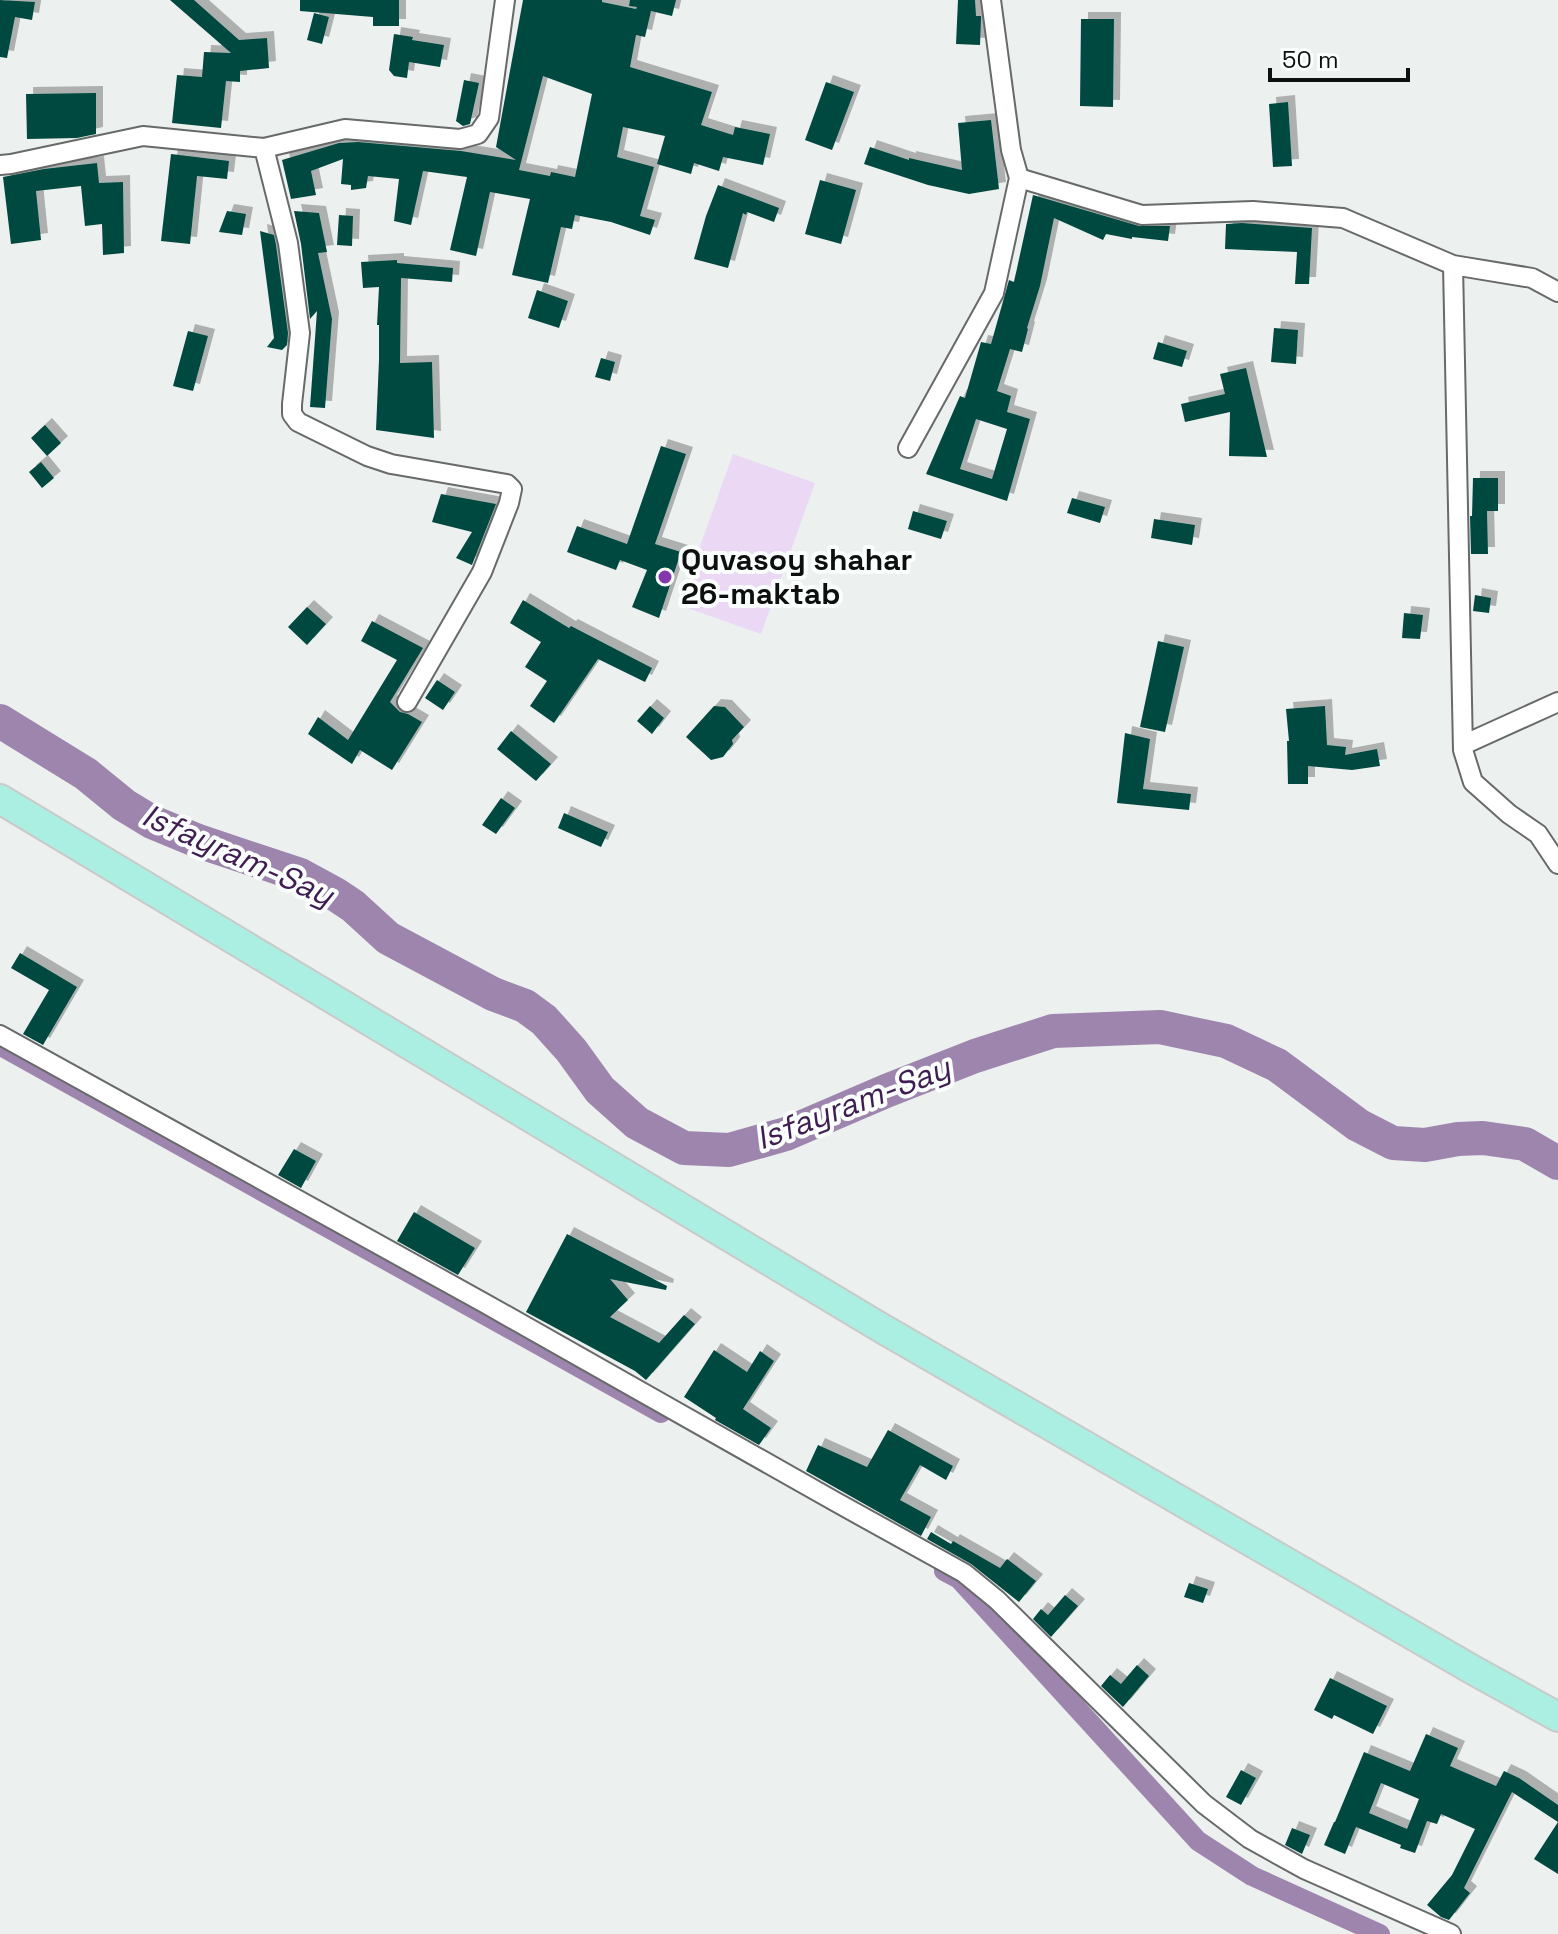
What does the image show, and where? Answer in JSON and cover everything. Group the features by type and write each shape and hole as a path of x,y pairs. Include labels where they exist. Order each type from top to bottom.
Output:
{"main road":[{"path":"0,799 878,1326 1558,1717"}],"street":[{"path":"0,165 143,136 264,148 345,129 460,139 478,134 489,118 505,0"},
{"path":"908,448 994,293 1019,178 1011,150 991,0"},
{"path":"264,148 288,243 300,333 292,414 298,422 367,456 391,464 507,484 512,489 482,572 407,702"},
{"path":"1019,178 1142,215 1253,211 1343,218 1453,265 1532,278 1558,292"},
{"path":"1453,265 1463,745 1473,782 1509,814 1538,834 1558,864"},
{"path":"1463,745 1558,702"},
{"path":"0,1035 964,1573 997,1600 1204,1804 1250,1839 1304,1869 1451,1934"}],"shaded area":[{"path":"733,454 815,483 761,634 679,605"}],"building":[{"path":"0,0 35,2 32,20 15,17 7,58 0,57"},
{"path":"170,0 194,0 239,40 267,38 269,68 240,71 240,82 226,81 221,128 172,123 177,75 202,77 204,52 231,53"},
{"path":"300,0 399,0 399,26 373,26 373,17 300,11"},
{"path":"523,0 602,0 636,9 629,6 630,0 676,0 672,16 651,11 645,37 636,35 630,67 712,92 701,125 733,135 735,127 770,134 763,165 723,157 719,171 694,163 691,174 657,164 665,136 623,127 617,157 654,167 640,216 655,220 650,235 611,222 575,215 572,229 561,227 548,283 512,275 530,199 490,192 476,256 450,250 467,177 423,171 411,225 394,221 399,179 368,176 366,188 351,190 351,185 341,184 343,159 311,171 316,195 291,199 282,160 339,143 358,142 461,151 516,160 496,147","holes":["543,76 592,94 575,177 519,170"]},
{"path":"958,0 975,0 976,16 981,16 980,45 956,44"},
{"path":"314,13 329,17 322,44 307,40"},
{"path":"1081,19 1114,19 1113,107 1080,106"},
{"path":"394,34 444,45 440,67 409,62 407,78 394,76 389,70"},
{"path":"464,80 479,83 470,124 463,126 456,121"},
{"path":"826,82 854,92 832,150 805,140"},
{"path":"96,93 96,134 77,138 27,139 26,94"},
{"path":"1288,102 1292,166 1273,167 1269,104"},
{"path":"991,120 999,189 969,194 928,185 864,164 870,147 909,160 962,170 958,123"},
{"path":"171,154 229,161 227,179 197,176 190,244 161,241"},
{"path":"97,163 99,183 123,182 124,253 103,255 102,224 85,226 81,186 36,191 41,240 11,244 3,177"},
{"path":"820,180 856,190 841,244 805,234"},
{"path":"718,185 779,208 774,222 743,213 728,268 694,259"},
{"path":"1033,195 1139,226 1170,226 1168,241 1106,234 1103,240 1054,218 1022,352 1010,349 997,391 1011,396 1007,412 1030,419 1007,501 926,474 960,396 965,398 981,342 991,344 1009,280 1014,282","holes":["976,419 1007,429 992,479 960,469"]},
{"path":"227,211 246,214 242,235 219,232"},
{"path":"294,211 319,213 327,252 318,253 332,319 325,408 310,407 317,311 310,319"},
{"path":"339,215 353,216 352,246 337,245"},
{"path":"1226,224 1312,228 1309,284 1295,284 1297,252 1225,249"},
{"path":"260,231 274,235 276,245 288,333 287,345 282,350 267,347 274,338"},
{"path":"397,260 397,263 453,268 452,282 401,278 400,363 432,362 434,438 376,430 379,287 363,288 361,262"},
{"path":"537,290 568,301 559,328 528,318"},
{"path":"1274,328 1298,330 1296,364 1271,362"},
{"path":"188,331 208,336 193,391 173,386"},
{"path":"1158,342 1187,351 1182,367 1153,359"},
{"path":"601,358 615,362 610,381 595,377"},
{"path":"1246,368 1267,457 1229,456 1230,412 1185,422 1181,404 1225,394 1220,374"},
{"path":"45,425 61,443 47,456 31,438"},
{"path":"661,446 686,454 655,544 681,552 659,618 632,607 647,570 620,560 616,570 567,552 577,526 627,544"},
{"path":"41,462 54,478 42,488 29,472"},
{"path":"1473,478 1498,478 1498,511 1487,511 1488,554 1471,554"},
{"path":"441,494 496,504 472,565 456,558 472,532 432,522"},
{"path":"1072,498 1105,507 1100,523 1067,513"},
{"path":"913,511 947,521 941,539 908,529"},
{"path":"1154,519 1195,525 1192,545 1151,538"},
{"path":"1475,595 1491,598 1489,613 1473,611"},
{"path":"523,600 569,628 571,626 652,668 645,682 598,659 554,723 530,706 547,681 525,667 541,642 510,623"},
{"path":"307,607 326,624 307,645 288,627"},
{"path":"1404,613 1423,615 1420,639 1402,638"},
{"path":"372,621 423,648 390,702 400,712 422,722 392,770 360,750 352,764 308,734 318,717 348,740 397,660 361,641"},
{"path":"1158,641 1184,647 1165,732 1140,727"},
{"path":"437,680 455,692 443,710 425,698"},
{"path":"650,706 664,718 652,734 637,721"},
{"path":"714,706 725,707 744,727 723,757 711,760 686,737"},
{"path":"1325,706 1327,745 1346,747 1345,755 1377,749 1380,766 1352,770 1308,766 1308,784 1288,784 1286,709"},
{"path":"511,731 551,764 536,781 497,749"},
{"path":"1125,733 1150,739 1143,789 1191,794 1189,810 1117,803"},
{"path":"501,798 515,808 496,834 482,825"},
{"path":"564,813 608,832 601,847 558,828"},
{"path":"20,953 77,987 43,1045 23,1034 49,990 11,968"},
{"path":"294,1149 316,1161 301,1188 278,1175"},
{"path":"414,1212 475,1248 458,1275 397,1241"},
{"path":"567,1234 667,1286 666,1290 610,1279 628,1300 610,1317 659,1343 684,1315 695,1324 646,1380 635,1371 526,1312"},
{"path":"714,1350 747,1372 760,1351 774,1361 743,1409 771,1428 759,1445 715,1420 684,1397"},
{"path":"888,1430 953,1466 946,1480 920,1465 900,1500 931,1517 921,1536 806,1471 818,1445 867,1467"},
{"path":"931,1532 1000,1568 1007,1559 1036,1581 1019,1602 971,1564 927,1539"},
{"path":"1189,1583 1208,1589 1203,1603 1184,1597"},
{"path":"1065,1595 1078,1606 1051,1637 1033,1619 1041,1609 1048,1615"},
{"path":"1137,1665 1149,1676 1123,1707 1101,1686 1110,1675 1121,1684"},
{"path":"1330,1678 1387,1706 1373,1734 1334,1715 1332,1719 1314,1710"},
{"path":"1426,1734 1458,1748 1450,1766 1496,1786 1504,1771 1519,1778 1558,1805 1558,1822 1512,1792 1464,1888 1470,1893 1449,1920 1427,1905 1452,1875 1475,1829 1441,1814 1437,1824 1427,1821 1415,1853 1356,1827 1345,1854 1324,1845 1364,1752 1410,1771","holes":["1381,1783 1419,1799 1407,1829 1369,1813"]},
{"path":"1241,1770 1256,1778 1241,1805 1226,1797"},
{"path":"1558,1822 1558,1874 1534,1859"},
{"path":"1292,1828 1310,1835 1302,1854 1285,1845"}],"waterway":[{"name":"Isfayram-Say","path":"0,721 86,774 124,805 152,822 300,875 353,906 388,938 493,994 525,1006 544,1020 571,1050 600,1090 637,1123 684,1148 729,1150 786,1134 975,1056 1053,1031 1160,1027 1226,1041 1277,1065 1358,1125 1393,1143 1425,1145 1483,1138 1525,1144 1558,1163"},
{"path":"1,1046 661,1413"},
{"path":"944,1571 959,1579 1198,1841 1252,1876 1380,1934"}],"place":[{"name":"Quvasoy shahar 26-maktab","path":"665,577"}]}
